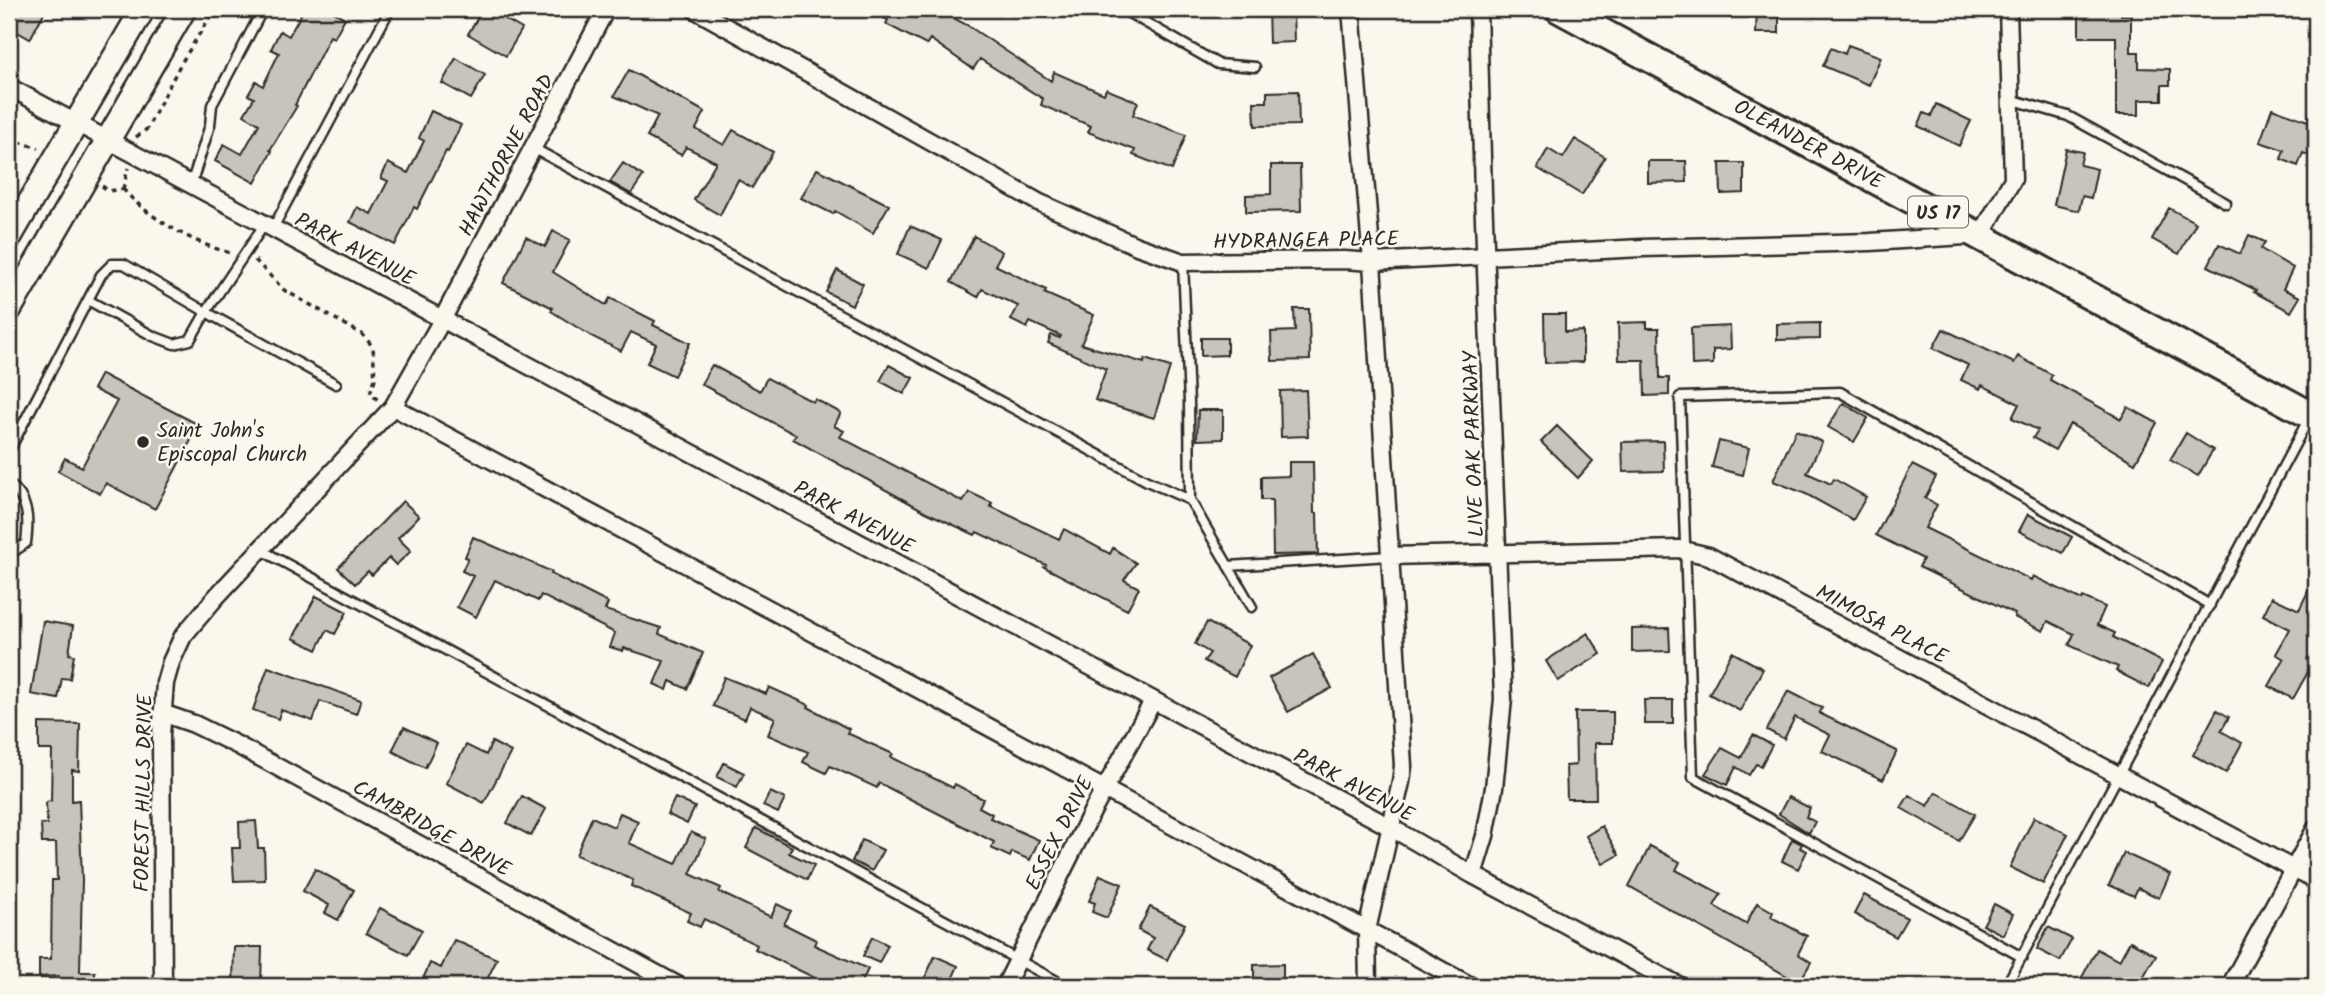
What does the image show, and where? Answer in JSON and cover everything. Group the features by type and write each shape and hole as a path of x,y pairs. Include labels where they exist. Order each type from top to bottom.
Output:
{"main road":[{"path":"9,238 144,9"},
{"path":"9,310 184,9"},
{"name":"OLEANDER DRIVE","path":"1559,9 2314,416"}],"street":[{"name":"HAWTHORNE ROAD","path":"442,320 606,9"},
{"name":"HYDRANGEA PLACE","path":"694,9 1038,202 1137,246 1183,262 1372,262 1981,235"},
{"path":"1351,9 1372,262 1403,766 1367,930 1368,986"},
{"name":"LIVE OAK PARKWAY","path":"1473,875 1485,836 1494,788 1503,699 1478,9"},
{"path":"1981,235 2012,179 2008,9"},
{"name":"PARK AVENUE","path":"9,87 1390,827 1679,986"},
{"name":"FOREST HILLS DRIVE","path":"163,986 162,713 165,683 171,662 183,636 216,597 393,407 442,320"},
{"path":"393,407 1471,986"},
{"name":"MIMOSA PLACE","path":"1390,556 1684,549 1725,563 2316,881"},
{"name":"ESSEX DRIVE","path":"1005,986 1104,789 1153,701"},
{"name":"CAMBRIDGE DRIVE","path":"162,713 194,724 237,746 679,986"},
{"path":"2230,986 2316,828"}],"lane":[{"path":"191,185 210,125 212,105 263,9"},
{"path":"88,300 174,344 190,340 243,256 268,227 390,9"},
{"path":"1122,9 1218,64 1255,67"},
{"path":"2010,99 2068,116 2226,204"},
{"path":"533,148 1147,481 1190,500"},
{"path":"1183,262 1190,500 1252,607"},
{"path":"9,451 101,275 112,264 124,264 336,384"},
{"path":"2022,957 1693,777 1680,397 1840,392 2210,605"},
{"path":"2006,986 2314,416"},
{"path":"9,484 25,502 29,526 26,543 16,550 9,549"},
{"path":"261,550 1066,986"},
{"path":"1228,566 1390,556"}],"path":[{"path":"215,9 180,65 147,129 137,135 123,189 131,198 180,233 221,251 253,258 284,290 362,334 373,347 376,363 375,379 370,393 393,407"}],"building":[{"path":"9,9 46,9 30,39 9,27"},
{"path":"304,9 328,9 345,18 334,38 330,36 295,105 297,106 270,150 272,151 255,183 215,161 224,144 242,154 259,124 244,115 254,98 248,95 256,81 263,86 279,53 271,49 280,31 289,36"},
{"path":"483,9 488,9 522,29 506,56 468,34"},
{"path":"863,9 900,9 916,18 921,9 936,9 967,25 1051,81 1054,72 1104,94 1106,89 1138,102 1133,115 1186,135 1172,170 1133,155 1135,150 1088,132 1091,126 1041,105 1043,99 980,59 973,69 930,39 926,45 886,24 888,20"},
{"path":"1268,9 1293,9 1294,42 1269,43"},
{"path":"1757,9 1779,9 1779,33 1756,33"},
{"path":"2079,9 2121,9 2121,15 2131,15 2131,52 2139,52 2139,68 2170,69 2170,85 2162,85 2162,100 2139,100 2139,115 2116,115 2116,37 2079,37"},
{"path":"1848,45 1881,57 1869,85 1823,66 1831,48 1845,54"},
{"path":"456,58 485,75 471,99 442,83"},
{"path":"629,70 705,112 696,129 724,145 733,130 773,152 752,188 738,180 720,215 694,200 716,162 686,147 681,155 647,137 658,116 614,96"},
{"path":"1298,91 1299,125 1255,126 1254,102 1267,102 1267,92"},
{"path":"1936,104 1971,121 1959,146 1918,126 1924,113 1931,116"},
{"path":"2272,108 2316,124 2316,158 2303,153 2298,166 2281,159 2284,150 2260,142"},
{"path":"431,111 461,125 395,245 350,222 357,207 371,214 388,181 381,178 388,163 408,173 424,141 419,138"},
{"path":"1575,139 1605,157 1582,195 1537,168 1548,149 1563,158"},
{"path":"2066,149 2083,152 2080,165 2097,169 2091,198 2082,196 2079,211 2054,205"},
{"path":"1648,161 1686,161 1687,182 1648,183"},
{"path":"623,163 643,176 631,194 610,182"},
{"path":"1720,163 1744,163 1744,193 1721,194"},
{"path":"1271,165 1300,165 1301,211 1246,212 1246,195 1271,194"},
{"path":"817,169 889,205 873,233 835,211 833,214 801,198"},
{"path":"2169,208 2196,223 2179,254 2152,239"},
{"path":"910,226 942,240 929,268 898,254"},
{"path":"553,231 570,240 553,272 606,305 610,298 655,321 653,325 690,343 674,376 647,363 656,344 631,332 621,351 551,311 553,308 503,283 526,237 545,247"},
{"path":"2249,235 2265,242 2261,249 2293,268 2283,289 2300,297 2291,312 2254,292 2256,290 2208,266 2219,244 2240,254"},
{"path":"974,236 1002,252 995,265 1046,290 1044,293 1094,315 1081,344 1144,363 1145,359 1170,367 1154,418 1095,400 1106,369 1048,343 1051,335 1061,336 1030,322 1027,328 1011,320 1018,306 982,289 978,297 951,282"},
{"path":"837,270 863,284 852,305 826,292"},
{"path":"1294,309 1309,309 1310,360 1272,361 1271,332 1295,331"},
{"path":"1544,314 1565,314 1565,332 1583,331 1583,362 1545,363"},
{"path":"1647,322 1647,328 1659,328 1660,378 1669,378 1669,395 1645,396 1644,360 1619,360 1618,323"},
{"path":"1820,323 1820,339 1777,340 1777,324"},
{"path":"1730,326 1731,349 1713,350 1713,364 1692,365 1691,328"},
{"path":"1943,329 2014,363 2018,356 2052,375 2050,380 2121,419 2128,407 2157,423 2135,463 2070,424 2055,450 2033,438 2038,430 2012,418 2019,404 1982,385 1980,389 1961,380 1968,365 1933,348"},
{"path":"1201,338 1227,338 1227,355 1201,356"},
{"path":"712,365 760,391 767,378 841,413 834,426 844,431 840,437 963,502 969,492 992,503 990,506 1059,539 1064,529 1110,554 1113,548 1136,563 1124,580 1139,588 1127,610 1044,567 1046,565 977,532 975,535 926,512 793,439 796,435 701,384"},
{"path":"889,365 913,378 904,394 880,381"},
{"name":"Saint John's Episcopal Church","path":"101,374 199,425 155,509 106,483 100,494 58,471 65,458 82,467 117,401 93,389"},
{"path":"1306,390 1308,436 1281,437 1280,391"},
{"path":"1843,403 1868,418 1854,442 1828,427"},
{"path":"1198,410 1223,410 1223,439 1197,440"},
{"path":"1557,426 1593,461 1578,478 1541,442"},
{"path":"1796,430 1822,442 1807,473 1831,484 1834,479 1866,497 1853,520 1806,494 1773,481"},
{"path":"2186,433 2213,450 2198,476 2170,460"},
{"path":"1663,441 1664,471 1623,472 1622,442"},
{"path":"1719,441 1749,448 1743,475 1712,467"},
{"path":"1289,462 1313,462 1318,554 1273,555 1272,500 1261,500 1261,477 1289,476"},
{"path":"1912,465 1936,477 1925,498 1937,505 1925,528 2031,580 2033,576 2082,600 2083,597 2105,607 2097,625 2115,633 2113,637 2162,662 2149,688 2116,671 2118,667 2069,645 2074,634 2048,621 2043,631 2014,617 2015,614 1919,567 1923,559 1876,535"},
{"path":"403,501 419,516 398,538 411,551 396,565 389,558 372,575 368,571 355,584 338,568"},
{"path":"2028,514 2072,537 2063,553 2019,531"},
{"path":"473,537 552,572 551,574 608,603 605,610 661,628 659,634 703,653 687,689 670,681 667,690 654,684 664,661 624,648 623,651 610,647 615,633 541,595 538,601 495,580 476,617 457,607 473,576 462,571"},
{"path":"2316,575 2316,642 2307,660 2313,663 2293,699 2269,686 2284,659 2276,654 2290,629 2263,615 2272,597 2299,610"},
{"path":"316,596 347,612 335,634 327,630 317,650 293,638"},
{"path":"43,621 73,626 69,654 74,655 70,679 62,678 58,699 31,694"},
{"path":"1207,622 1250,645 1235,677 1204,661 1210,653 1195,644"},
{"path":"1669,628 1670,651 1632,652 1632,629"},
{"path":"1588,633 1601,654 1558,681 1546,661"},
{"path":"1732,652 1763,669 1740,711 1709,694"},
{"path":"1313,654 1332,688 1288,712 1269,678"},
{"path":"268,667 361,700 356,714 320,701 313,721 281,710 278,719 253,710"},
{"path":"724,677 766,694 769,687 809,705 808,707 849,729 847,733 893,754 891,757 953,788 955,784 983,799 979,807 992,814 990,818 1039,840 1030,860 1012,852 1010,857 991,848 994,842 879,783 877,788 830,766 826,773 803,762 808,752 768,735 775,718 750,707 745,719 713,706"},
{"path":"1788,691 1822,708 1819,713 1897,751 1883,780 1822,751 1830,735 1795,717 1784,739 1767,730"},
{"path":"1644,700 1673,700 1673,724 1645,724"},
{"path":"2217,710 2229,717 2221,731 2242,743 2226,773 2193,755"},
{"path":"1575,712 1613,712 1613,743 1595,743 1596,799 1567,799 1566,766 1576,765"},
{"path":"39,723 80,724 79,771 72,770 72,801 79,800 82,880 80,972 95,972 95,986 59,986 59,976 39,977 39,959 51,959 52,880 57,880 56,843 42,843 41,824 47,824 46,802 51,801 52,750 39,750"},
{"path":"404,727 437,743 425,768 392,751"},
{"path":"1753,735 1772,745 1761,766 1756,764 1749,775 1736,767 1727,785 1705,774 1722,748 1741,758"},
{"path":"492,742 511,752 484,803 446,783 466,745 486,755"},
{"path":"724,763 744,773 737,787 717,777"},
{"path":"770,792 785,799 778,813 763,806"},
{"path":"1936,792 1975,814 1959,841 1901,808 1909,795 1928,806"},
{"path":"522,796 546,809 531,836 507,823"},
{"path":"1788,797 1810,808 1806,817 1815,822 1809,833 1779,814"},
{"path":"675,798 695,807 687,824 667,814"},
{"path":"620,813 638,821 629,843 676,864 691,832 706,839 690,874 721,888 719,892 771,917 777,904 791,911 784,924 816,940 814,945 868,969 860,986 818,986 810,983 813,977 755,949 757,945 704,919 700,927 687,921 691,913 631,886 633,880 576,855 592,817 614,827"},
{"path":"2034,817 2068,834 2043,884 2010,867"},
{"path":"256,821 258,848 264,848 265,880 234,881 232,848 240,848 239,822"},
{"path":"1602,826 1619,855 1603,864 1586,836"},
{"path":"756,828 792,847 789,853 814,865 807,880 746,848"},
{"path":"1792,839 1802,844 1800,848 1807,851 1798,869 1782,861"},
{"path":"862,840 883,850 872,871 852,861"},
{"path":"1650,846 1680,862 1676,870 1721,894 1714,906 1746,924 1757,903 1773,912 1771,917 1807,936 1798,954 1811,962 1799,983 1629,886"},
{"path":"2124,853 2170,874 2159,898 2138,888 2134,896 2109,885"},
{"path":"315,869 354,890 338,920 325,913 329,905 303,891"},
{"path":"1100,875 1122,884 1107,918 1092,912 1095,903 1089,901"},
{"path":"1864,895 1907,918 1896,937 1854,914"},
{"path":"1994,904 2013,914 2003,935 1983,925"},
{"path":"1150,907 1185,924 1167,960 1147,950 1153,938 1138,930"},
{"path":"380,908 422,930 408,955 366,933"},
{"path":"2048,927 2072,939 2060,961 2037,949"},
{"path":"872,937 888,945 879,963 863,956"},
{"path":"454,940 497,959 484,986 434,986 422,981 430,963 441,968"},
{"path":"2130,941 2156,955 2138,986 2095,986 2081,979 2097,949 2119,961"},
{"path":"234,947 262,947 261,986 233,986"},
{"path":"935,956 958,966 949,986 921,986"},
{"path":"1283,964 1283,986 1254,986 1254,965"}],"place":[{"name":"Saint John's Episcopal Church","path":"143,442"}]}
